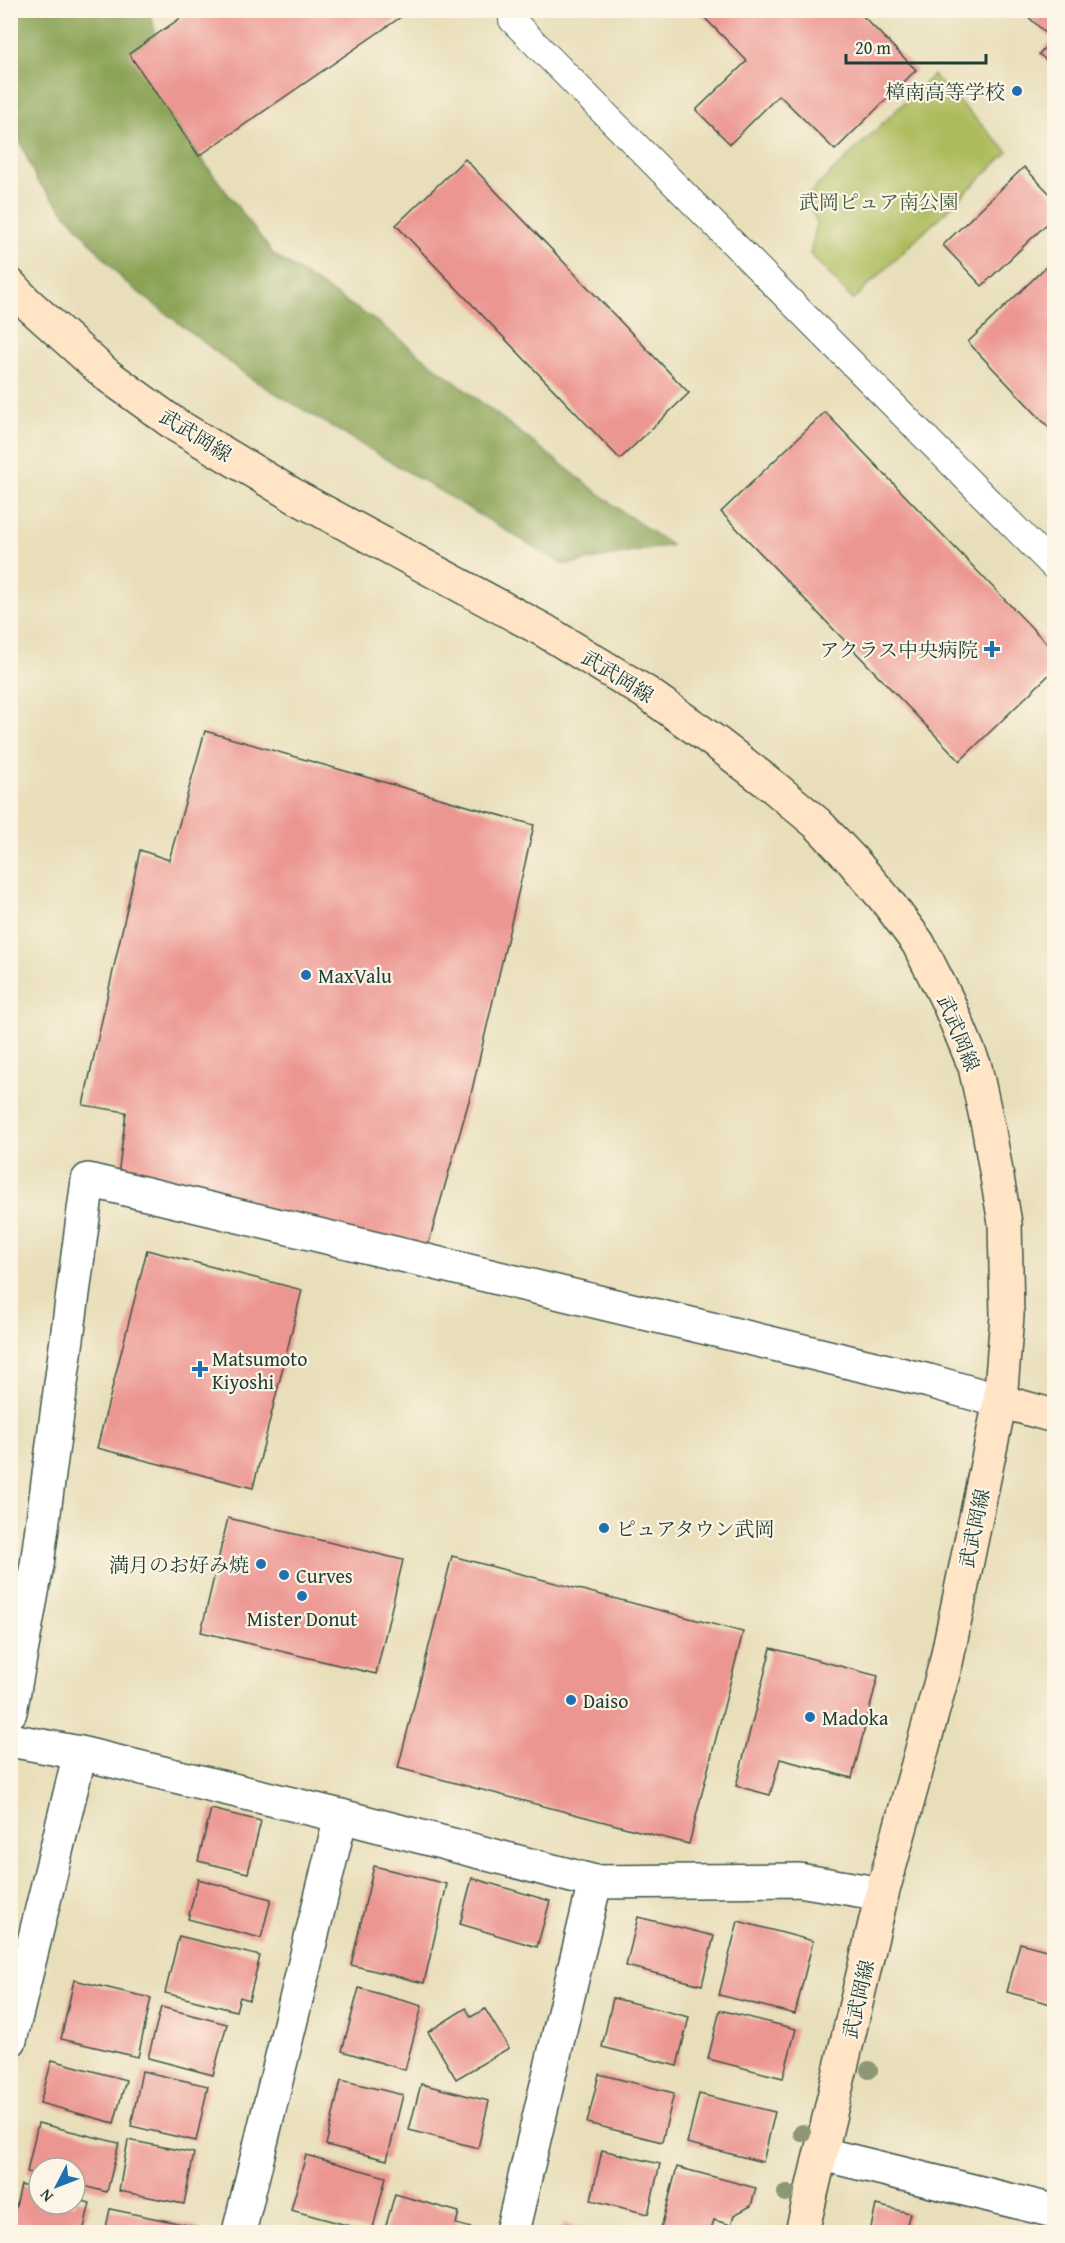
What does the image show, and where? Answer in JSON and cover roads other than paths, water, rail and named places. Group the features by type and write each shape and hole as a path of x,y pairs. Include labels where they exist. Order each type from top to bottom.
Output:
{"street":[{"name":"武武岡線","path":"10,285 26,303 107,375 176,426 298,498 545,631 645,692 775,788 818,824 852,860 918,943 948,1002 975,1067 991,1140 1005,1223 1007,1317 1000,1401 946,1662 882,1894 802,2232"},
{"path":"10,1712 37,1565 88,1180 919,1379 1054,1416"},
{"path":"10,1740 80,1753 341,1816 595,1882 799,1880 882,1894"},
{"path":"10,2040 80,1753"},
{"path":"239,2232 341,1816"},
{"path":"512,2232 595,1882"},
{"path":"822,2154 1054,2211"}],"lane":[{"path":"513,20 1054,567"}],"place":[{"name":"樟南高等学校","path":"1017,91"},
{"name":"アクラス中央病院","path":"992,649"},
{"name":"MaxValu","path":"306,975"},
{"name":"Matsumoto Kiyoshi","path":"200,1369"},
{"name":"ピュアタウン武岡","path":"604,1528"},
{"name":"満月のお好み焼","path":"261,1564"},
{"name":"Curves","path":"284,1575"},
{"name":"Mister Donut","path":"302,1596"},
{"name":"Daiso","path":"571,1700"},
{"name":"Madoka","path":"810,1717"}],"park label":[{"name":"武岡ピュア南公園","path":"879,201"}]}
